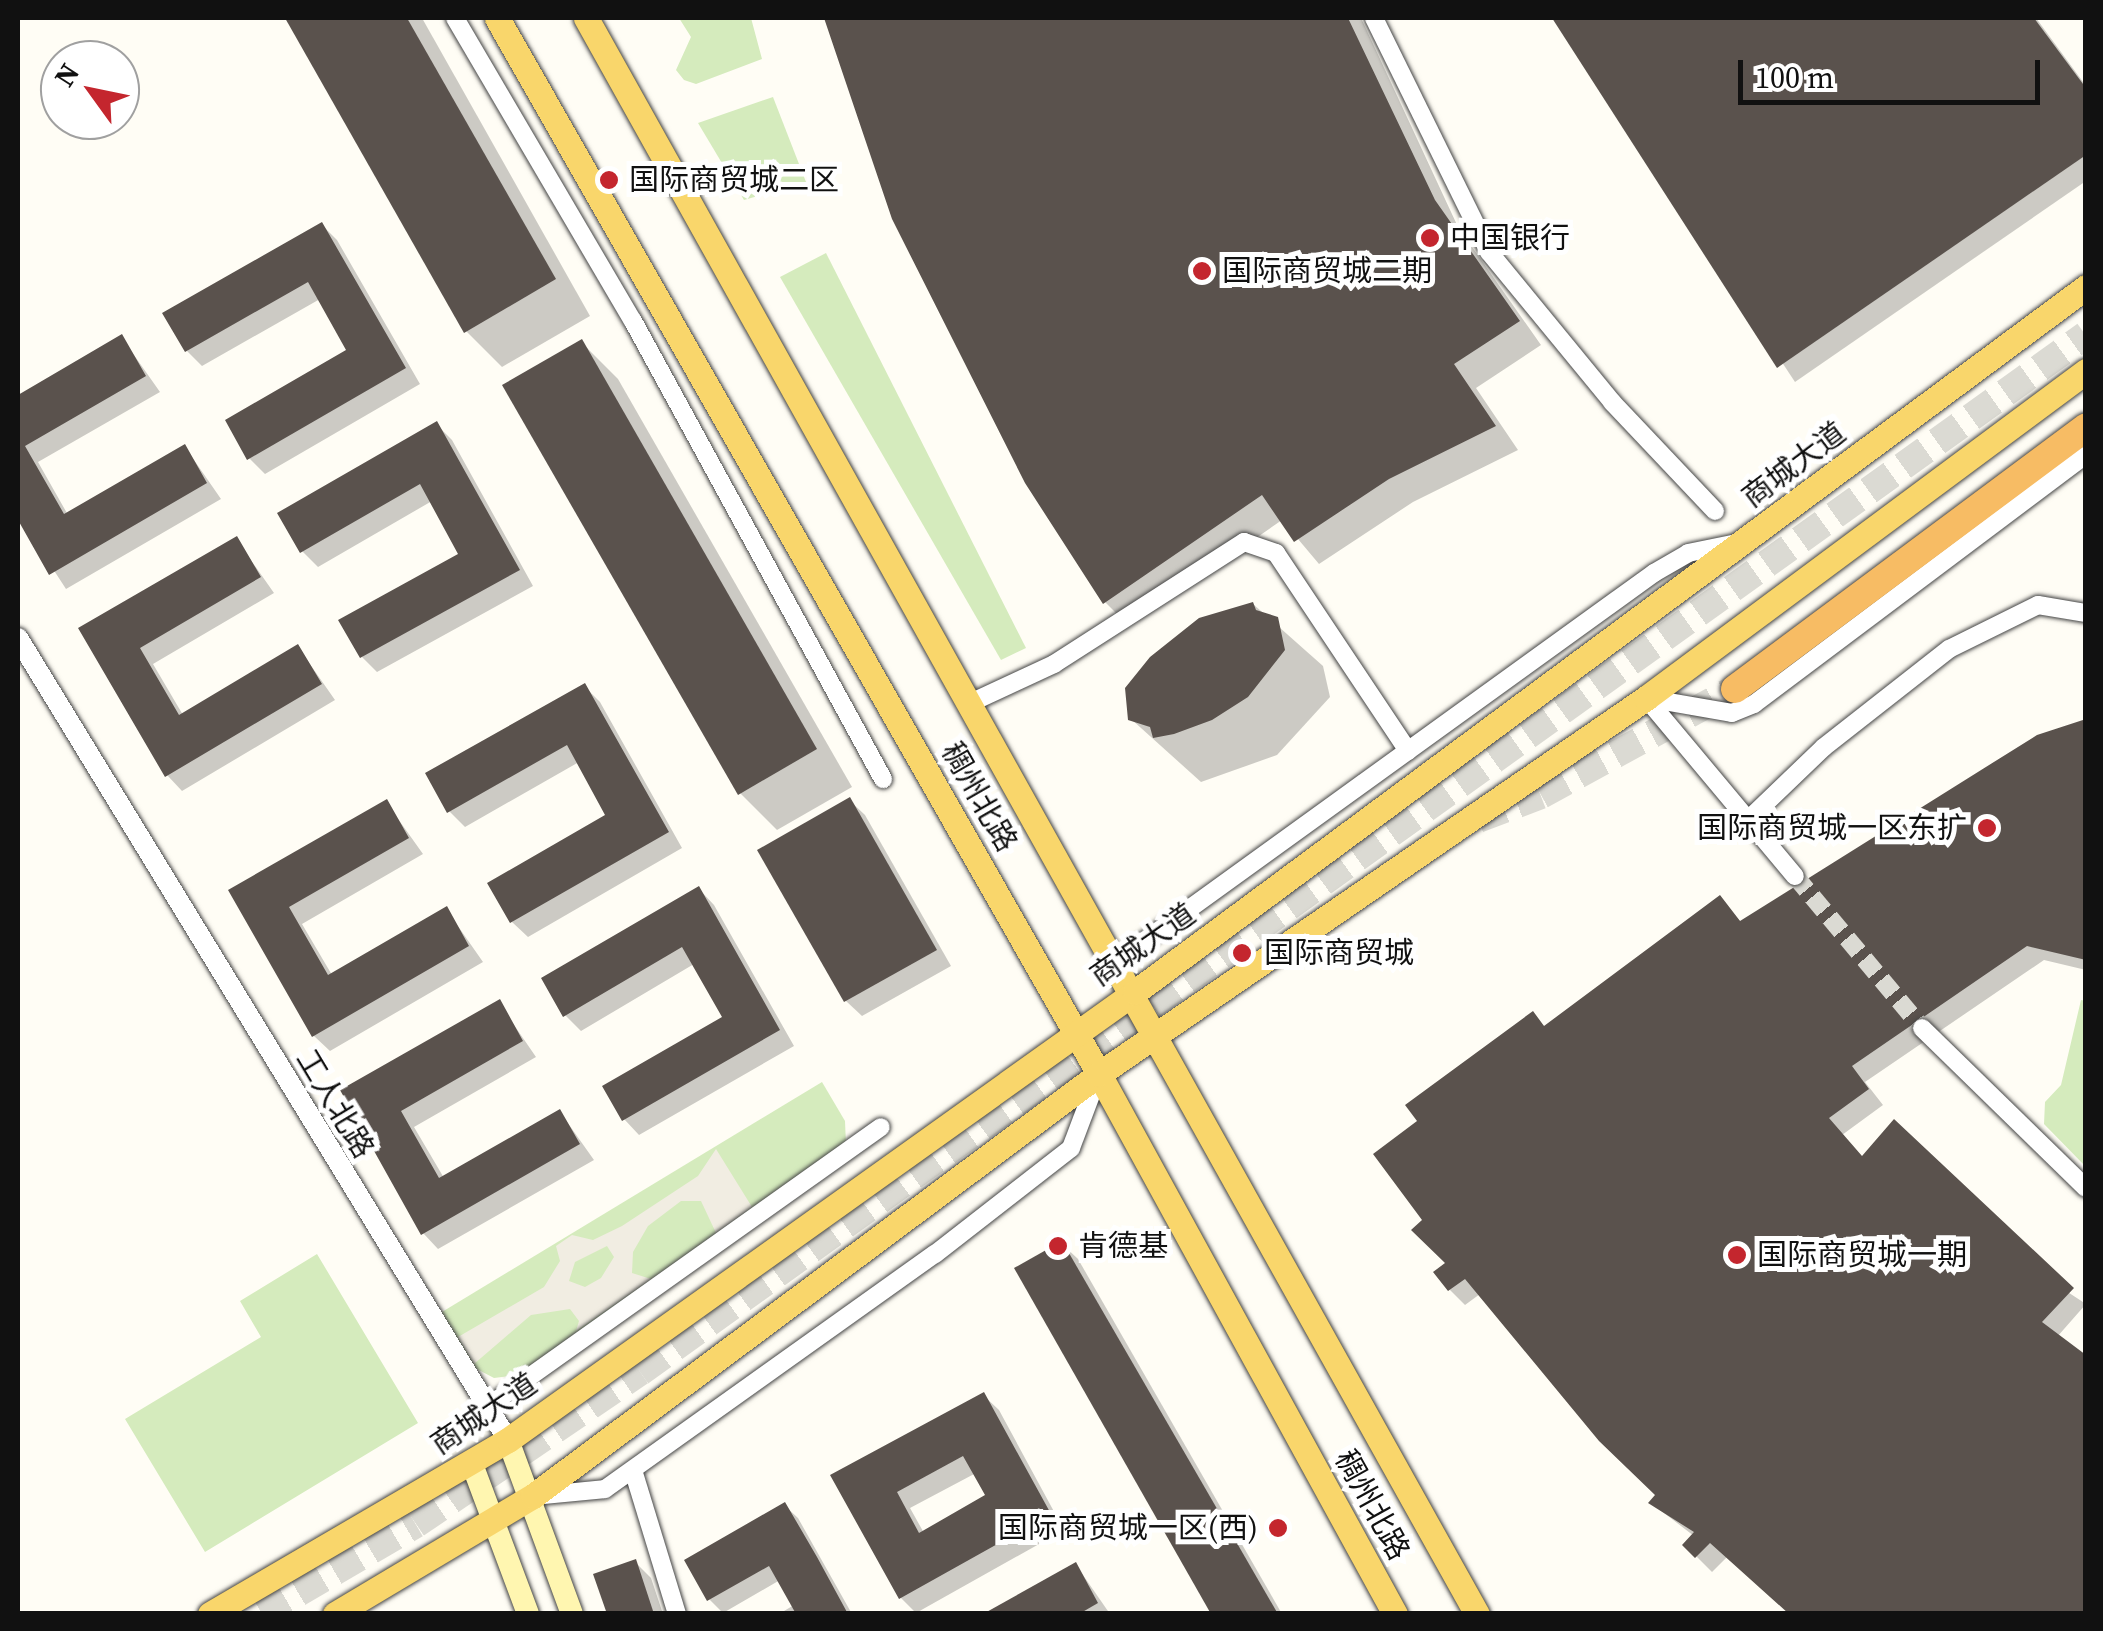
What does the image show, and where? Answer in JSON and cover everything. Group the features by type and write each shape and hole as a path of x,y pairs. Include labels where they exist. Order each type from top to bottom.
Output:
{"highway":[{"path":"1735,689 2086,427"}],"main road":[{"name":"稠州北路","path":"497,18 1099,1074 1395,1614"},
{"name":"稠州北路","path":"586,18 1160,1036 1477,1614"},
{"name":"商城大道","path":"210,1614 508,1440 1135,992 2086,288"},
{"path":"335,1614 533,1496 1099,1074 1160,1036 1646,698 2086,371"},
{"name":"工人北路","path":"508,1440 533,1496 572,1614"},
{"path":"472,1464 528,1614"}],"street":[{"path":"456,18 632,321 883,779"},
{"path":"1374,18 1489,252 1612,402 1715,511"},
{"path":"1646,698 1732,713 1754,704 2086,455"},
{"path":"1117,961 1654,573 1688,552 1747,540"},
{"path":"970,703 1054,664 1244,542 1276,554 1408,751"},
{"path":"1748,820 1824,748 1949,648 2038,605 2086,613"},
{"name":"工人北路","path":"18,638 508,1440"},
{"path":"1646,698 1794,876"},
{"path":"1922,1028 2086,1188"},
{"path":"533,1496 605,1490 1072,1148 1099,1074"},
{"path":"487,1407 881,1127"},
{"path":"632,1470 676,1614"}],"green space":[{"path":"679,18 751,18 762,59 696,84 684,80 676,70 691,37"},
{"path":"773,97 806,182 744,200 698,123"},
{"path":"826,253 1026,648 1001,660 780,277"},
{"path":"2081,1000 2086,1001 2085,1166 2044,1124 2045,1102 2061,1085"},
{"path":"822,1082 845,1121 846,1145 518,1375 494,1378 473,1367 437,1315"},
{"path":"317,1254 418,1423 205,1552 125,1419 261,1337 240,1301"}],"shaded area":[{"path":"716,1149 752,1207 716,1233 701,1201 681,1201 648,1226 633,1252 632,1273 651,1279 576,1331 579,1321 570,1309 531,1315 474,1364 458,1337 544,1287 560,1261 556,1246 572,1235 593,1240 622,1226 698,1176","holes":["607,1246 614,1257 601,1278 585,1287 569,1281 575,1262"]}],"building":[{"path":"285,18 407,18 556,279 464,333"},
{"name":"国际商贸城二期","path":"824,18 1348,18 1435,200 1520,321 1454,364 1496,426 1389,479 1294,542 1262,495 1103,604 1025,483 892,219"},
{"path":"1552,18 2034,18 2086,88 2086,155 1777,368"},
{"path":"322,222 406,368 247,460 225,420 346,350 308,282 185,352 162,313"},
{"path":"122,334 146,376 25,446 64,514 185,444 207,483 49,575 18,520 18,395"},
{"path":"582,339 817,749 738,795 502,385"},
{"path":"437,421 520,570 360,658 338,620 458,554 420,484 300,553 277,513"},
{"path":"237,536 261,577 140,648 179,715 298,644 322,684 165,777 78,628"},
{"path":"1253,602 1256,610 1278,617 1285,650 1248,697 1212,720 1174,734 1153,738 1150,727 1128,720 1125,688 1150,657 1199,618"},
{"path":"585,683 669,832 510,923 487,883 605,815 567,745 447,813 425,773"},
{"name":"国际商贸城一期","path":"2086,719 2086,960 2027,946 1852,1066 1869,1089 1829,1118 1862,1156 1894,1119 2074,1288 2042,1322 2086,1355 2086,1614 1789,1614 1710,1543 1695,1558 1682,1545 1694,1532 1648,1503 1655,1495 1599,1441 1465,1279 1448,1291 1433,1272 1445,1263 1411,1230 1422,1220 1373,1154 1417,1121 1405,1105 1533,1011 1544,1026 1720,895 1740,921 2037,735"},
{"path":"850,797 937,950 844,1002 757,850"},
{"path":"387,799 409,838 289,907 328,975 447,906 469,946 312,1037 228,890"},
{"path":"699,886 780,1030 622,1121 602,1086 722,1017 682,947 563,1017 541,978"},
{"path":"500,999 523,1041 401,1111 439,1178 560,1109 580,1144 421,1235 340,1090"},
{"path":"1062,1241 1278,1614 1211,1614 1014,1268"},
{"path":"984,1392 1051,1514 899,1599 830,1475","holes":["963,1456 985,1495 919,1533 897,1492"]},
{"path":"785,1502 848,1614 796,1614 769,1566 707,1601 684,1560"},
{"path":"636,1559 654,1614 607,1614 593,1574"},
{"path":"1076,1562 1098,1603 1079,1614 983,1614"}],"tunnel":[{"path":"262,1614 416,1524 640,1372 2086,335"},
{"path":"1478,819 1541,795 1735,689"},
{"path":"1795,876 1922,1028"}],"place":[{"name":"国际商贸城二区","path":"609,180"},
{"name":"中国银行","path":"1430,238"},
{"name":"国际商贸城二期","path":"1202,271"},
{"name":"国际商贸城一区东扩","path":"1987,828"},
{"name":"国际商贸城","path":"1242,953"},
{"name":"肯德基","path":"1058,1246"},
{"name":"国际商贸城一期","path":"1737,1255"},
{"name":"国际商贸城一区(西)","path":"1278,1528"}]}
